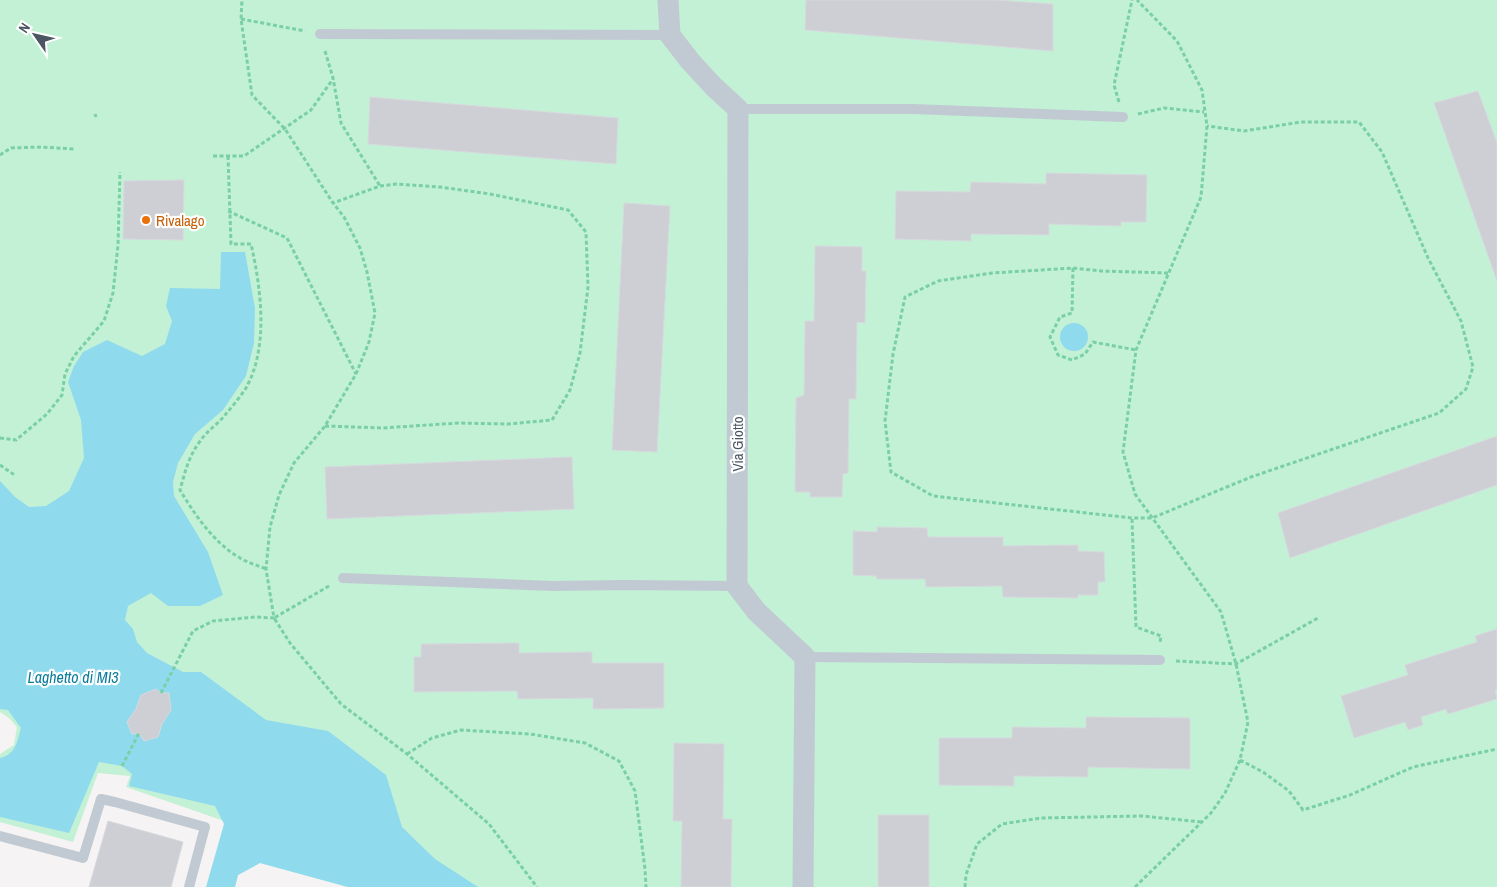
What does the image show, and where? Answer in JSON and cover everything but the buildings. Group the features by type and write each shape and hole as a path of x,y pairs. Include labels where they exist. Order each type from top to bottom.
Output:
{"street":[{"path":"668,0 670,35 690,61 738,109"},
{"name":"Via Giotto","path":"737,586 738,109"},
{"path":"737,586 757,612 805,658 803,887"}],"lane":[{"path":"320,34 670,35"},
{"path":"738,109 913,109 1123,117"},
{"path":"343,578 553,586 737,586"},
{"path":"805,658 1160,660"},
{"path":"0,836 84,858 101,799 115,802 205,828 188,887"}],"path":[{"path":"242,0 241,19 252,95 285,129 344,217 360,248 368,272 375,313 369,342 356,374 325,426 294,463 279,495 270,528 266,569 274,618 290,643 341,704 407,754 489,824 536,887"},
{"path":"1132,0 1114,85 1123,117 1164,108 1204,112"},
{"path":"1135,887 1211,813 1225,793 1240,760 1248,722 1236,664 1221,612 1135,494 1123,452 1136,350 1201,197 1207,126 1202,90 1177,41 1137,0"},
{"path":"241,19 320,34 333,78 341,123 380,186"},
{"path":"213,156 244,156 311,110 333,78"},
{"path":"1168,273 1101,271 1073,268 992,273 938,281 905,297 893,354 884,421 891,472 934,496 1132,518 1152,518 1251,476 1439,413 1466,390 1473,367 1461,321 1428,258 1382,152 1359,122 1301,122 1244,131 1207,126"},
{"path":"0,154 11,148 75,149"},
{"path":"228,156 228,211 231,244 251,244 258,271 262,321 257,359 246,387 224,416 201,440 187,463 180,490 191,509 214,537 240,558 266,569"},
{"path":"0,438 16,440 47,414 62,395 65,374 74,356 104,320 113,293 118,245 120,172"},
{"path":"325,426 382,428 459,423 508,424 552,420 570,390 580,354 588,287 586,232 568,210 490,194 440,187 396,184 380,186 333,203"},
{"path":"228,211 287,238 356,374"},
{"path":"1073,268 1072,313 1060,317 1050,337 1058,355 1072,360 1085,354 1093,342 1136,350"},
{"path":"0,465 16,476"},
{"path":"1132,518 1136,627 1161,636 1160,660 1236,664 1318,618"},
{"path":"161,693 193,631 213,621 255,617 274,618 343,578"},
{"path":"407,754 432,738 461,730 530,734 585,742 619,761 635,791 646,887"},
{"path":"122,766 140,733"},
{"path":"1240,760 1263,772 1289,791 1303,810 1350,795 1413,767 1497,749"},
{"path":"965,887 966,876 977,844 1002,824 1041,818 1142,816 1202,822"}],"green space":[{"path":"0,0 1497,0 1497,887 348,887 260,863 238,875 235,887 227,822 126,787 130,776 98,773 73,842 0,822 0,754 14,745 17,727 0,712"}],"water":[{"name":"Laghetto di MI3","path":"221,252 245,252 255,308 254,343 246,376 223,410 195,434 178,463 173,482 174,496 208,552 223,595 200,606 168,606 151,593 128,606 125,620 133,629 137,642 147,653 183,672 201,672 266,720 328,731 386,775 402,827 435,859 478,887 348,887 260,863 238,875 235,887 206,887 224,824 215,806 129,786 132,774 122,766 99,762 69,833 0,817 0,758 13,750 21,728 8,710 0,709 0,481 15,497 29,507 46,506 69,491 84,458 81,420 68,382 74,366 83,352 107,340 142,356 165,344 172,321 166,306 170,288 220,289"},
{"path":"1074,323 1084,327 1088,337 1084,347 1074,351 1064,347 1060,337 1064,327"}],"place":[{"name":"Rivalago","path":"146,220"}]}
